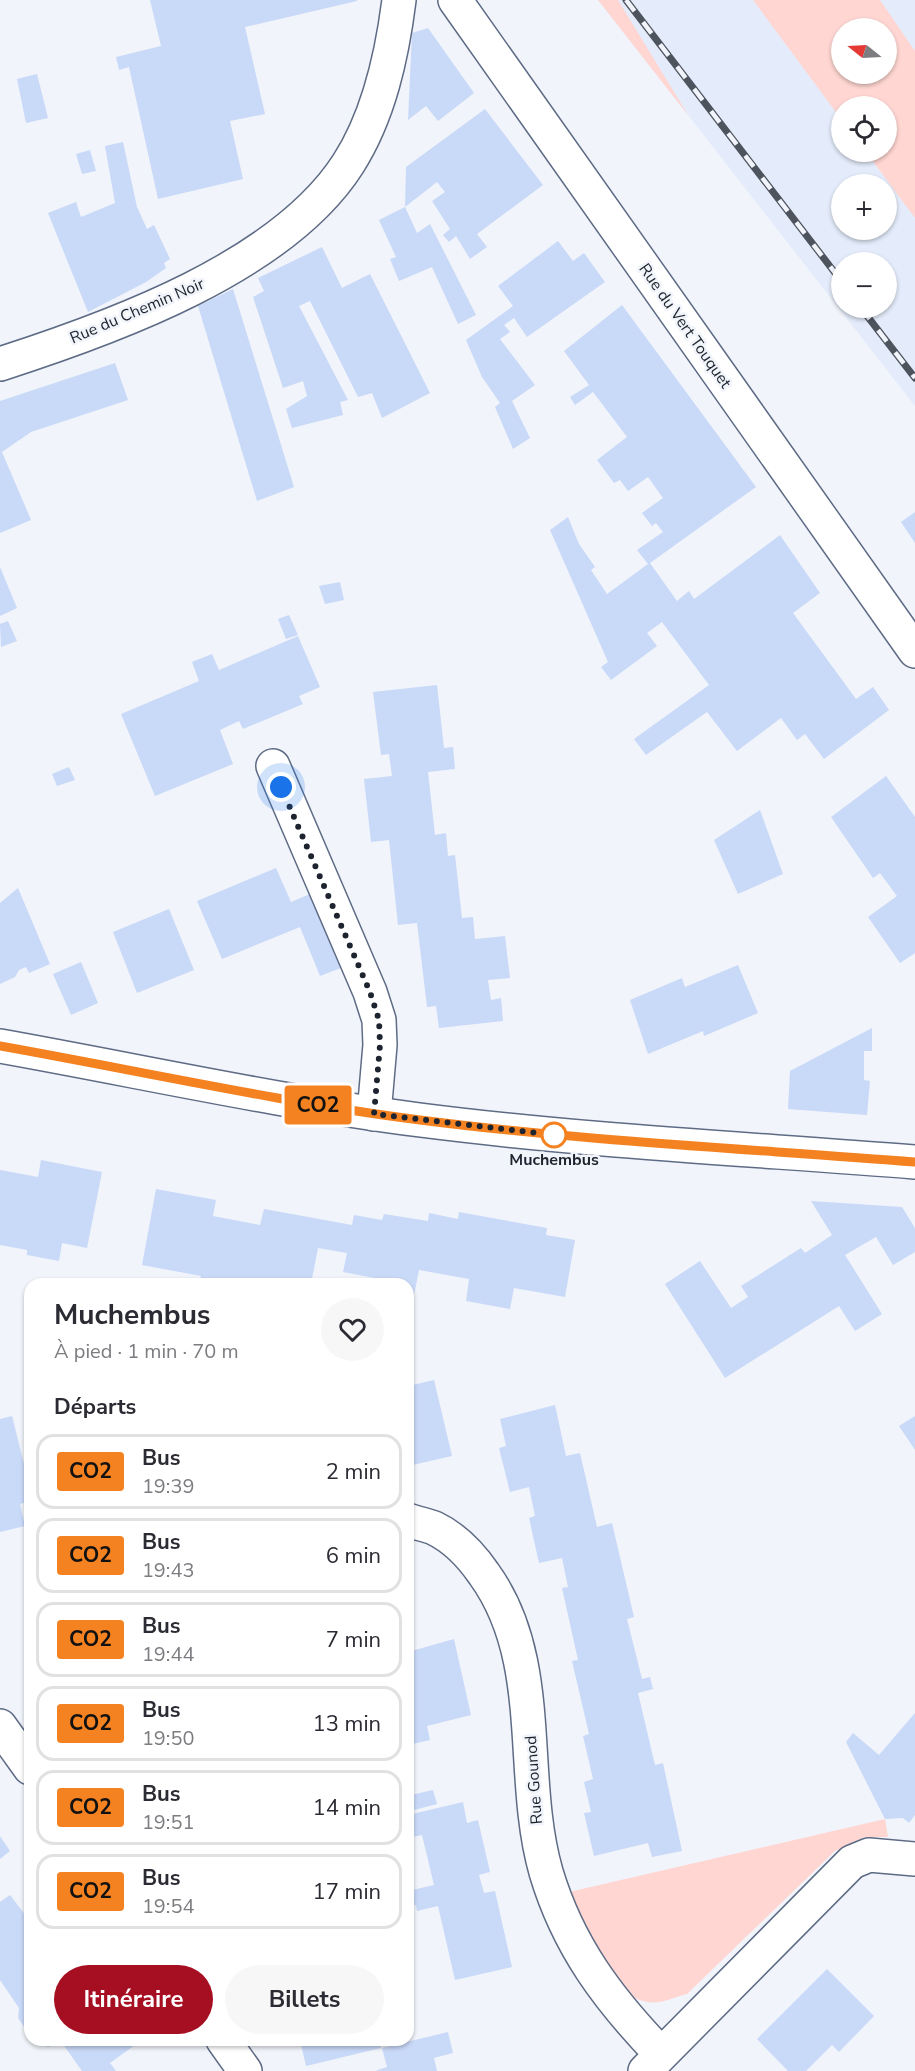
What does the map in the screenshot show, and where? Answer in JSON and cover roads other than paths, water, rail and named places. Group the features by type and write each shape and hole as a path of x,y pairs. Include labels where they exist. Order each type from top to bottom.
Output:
{"street":[{"name":"Rue du Chemin Noir","path":"0,364 133,316 192,290 245,258 286,229 325,196 349,163 371,120 387,70 399,0"},
{"name":"Rue du Vert Touquet","path":"455,0 915,651"},
{"path":"273,766 370,992 379,1020 380,1045 374,1114"},
{"path":"0,1046 374,1114 553,1134 915,1162"},
{"name":"Rue Gounod","path":"414,1522 433,1528 456,1542 480,1568 503,1608 523,1673 528,1702 538,1835 556,1904 595,1977 628,2020 653,2062 852,1862 869,1855 915,1859"},
{"path":"0,1726 24,1760"},
{"path":"227,2046 246,2071"}],"railway":[{"path":"626,0 831,268"},
{"path":"869,318 915,378"}],"place":[{"name":"Muchembus","path":"554,1135"}]}
